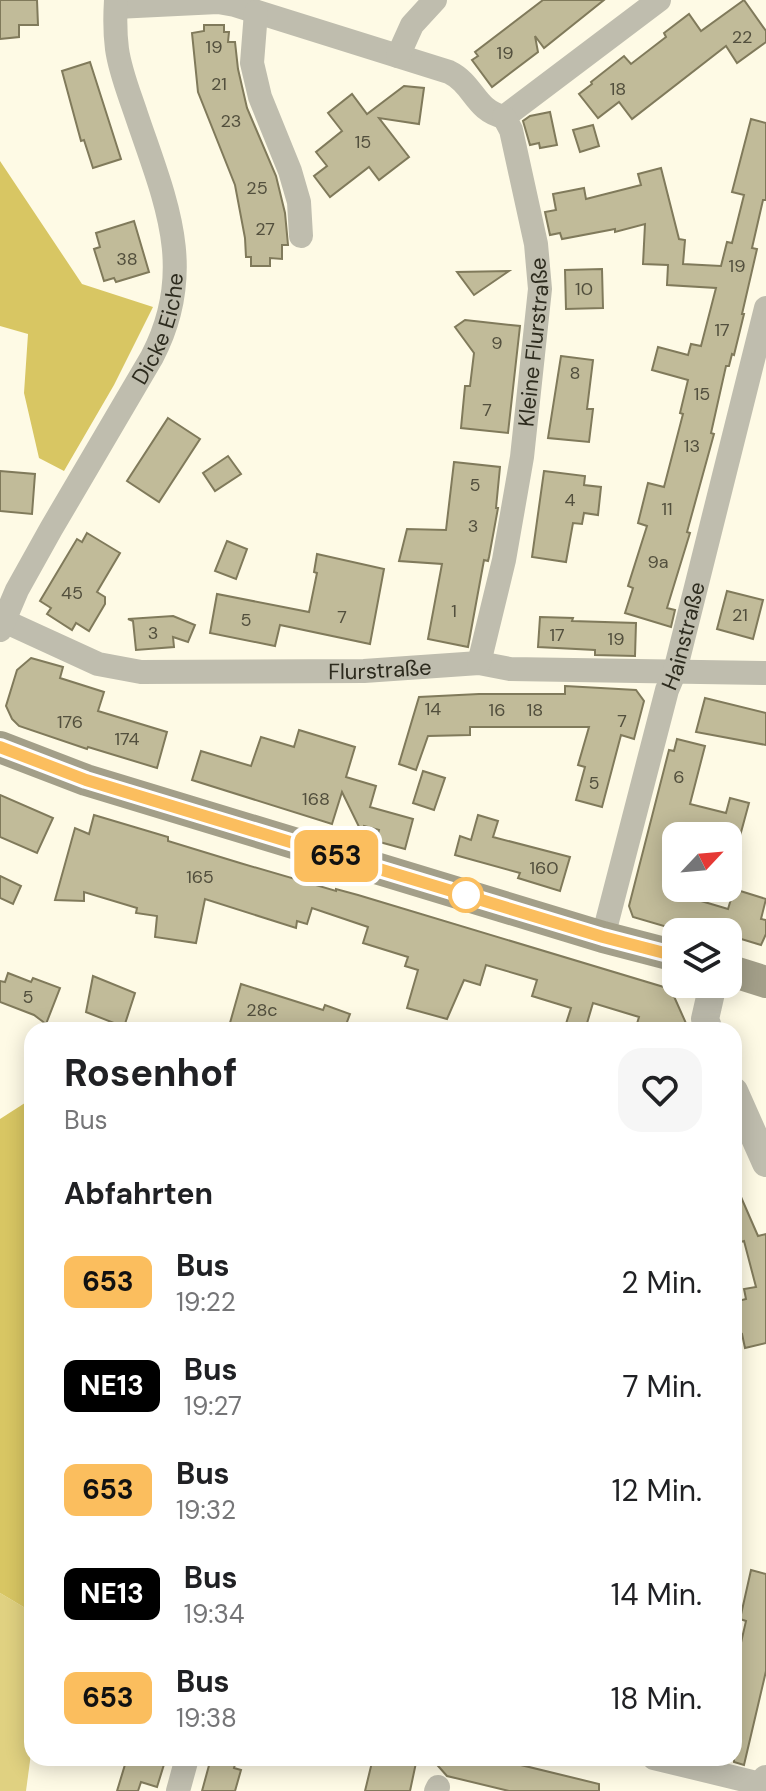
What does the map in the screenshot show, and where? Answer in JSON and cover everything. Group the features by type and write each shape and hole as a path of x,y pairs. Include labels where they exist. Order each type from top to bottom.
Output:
{"main road":[{"path":"0,747 86,780 662,952"},
{"path":"742,974 766,982"}],"street":[{"path":"398,56 412,25 435,0"},
{"path":"116,3 218,2 256,12 288,10 398,56 456,75 485,110 504,117 659,0"},
{"name":"Dicke Eiche","path":"2,625 17,590 51,529 152,357 163,335 171,305 175,246 162,185 125,82 117,49 116,3"},
{"path":"256,12 252,63 260,97 299,202 301,236"},
{"name":"Kleine Flurstraße","path":"479,663 504,560 522,457 540,289 536,244 511,130 504,117"},
{"name":"Hainstraße","path":"603,937 763,336 766,308"},
{"name":"Flurstraße","path":"2,625 98,664 141,672 364,671 479,663 510,669 766,673"},
{"path":"706,1022 710,998"},
{"path":"744,1139 766,1163"},
{"path":"178,1791 185,1766"},
{"path":"687,1766 765,1785"}],"shaded area":[{"path":"0,161 82,284 153,307 114,385 64,471 39,458 24,393 28,334 0,326"},
{"path":"24,1104 24,1607 0,1593 0,1119"},
{"path":"0,1593 24,1607 24,1766 29,1766 26,1791 0,1791"}],"building":[{"path":"0,0 37,0 38,25 19,25 19,37 0,39"},
{"path":"543,0 604,0 544,48 535,36 538,52 492,87 472,60 478,56 475,52"},
{"path":"744,0 766,31 766,42 737,63 726,46 632,119 619,102 598,118 579,94 624,56 631,64 666,37 664,33 689,14 701,31"},
{"path":"204,25 224,25 224,32 229,32 228,42 235,42 247,108 276,176 285,213 288,245 282,245 282,259 270,258 270,266 251,266 251,257 246,257 235,185 198,92 192,33 204,31"},
{"path":"90,62 121,159 93,168 84,140 81,141 62,71"},
{"path":"404,86 424,88 419,124 379,118 409,157 379,180 369,167 330,197 314,176 327,166 316,152 342,131 328,113 352,94 367,114"},
{"path":"550,112 557,145 540,148 539,143 530,145 523,121 530,116"},
{"path":"751,119 766,123 766,200 763,200 752,248 757,249 744,314 734,355 729,366 726,366 711,433 714,434 687,532 690,533 667,608 675,610 671,627 625,613 633,588 628,586 647,526 638,523 648,483 664,487 683,414 680,413 688,380 652,370 658,347 688,355 691,344 701,346 716,288 667,285 668,265 643,264 645,224 615,232 615,229 562,239 560,233 550,235 545,212 556,210 553,194 584,188 586,199 641,185 638,174 661,168 679,239 685,240 683,264 721,266 727,242 732,243 744,195 732,192"},
{"path":"593,125 599,146 580,152 573,130"},
{"path":"134,221 149,272 116,282 114,278 104,281 94,249 100,247 96,233"},
{"path":"602,269 603,308 566,309 565,270"},
{"path":"509,271 474,295 457,272"},
{"path":"465,320 520,326 508,433 461,428 465,386 470,386 474,353 455,327"},
{"path":"561,356 593,360 587,409 593,409 589,442 548,438"},
{"path":"168,418 200,439 159,502 127,481"},
{"path":"228,456 241,474 215,491 203,473"},
{"path":"454,462 500,467 498,508 488,561 484,560 468,647 428,639 442,564 399,561 407,529 446,530"},
{"path":"0,471 35,474 32,514 0,511"},
{"path":"544,471 585,476 584,485 601,487 598,515 584,513 582,524 573,523 566,562 532,557"},
{"path":"87,533 120,553 97,592 105,597 105,604 89,631 76,623 72,630 47,614 51,608 40,601 77,539 82,542"},
{"path":"227,541 247,549 236,579 215,571"},
{"path":"317,554 384,569 370,644 280,625 275,646 210,633 217,594 309,612 317,573 314,572"},
{"path":"727,591 763,600 753,639 717,629"},
{"path":"173,616 195,625 188,642 173,637 174,647 136,650 133,621 128,619"},
{"path":"540,617 636,623 635,656 595,655 595,650 538,647"},
{"path":"31,658 63,667 60,678 104,692 98,711 167,732 157,768 19,726 6,706 17,670"},
{"path":"565,686 636,690 644,701 634,739 621,735 602,807 576,800 585,767 578,765 589,727 470,727 470,735 428,736 416,770 399,764 419,697 565,694"},
{"path":"705,698 766,713 766,745 696,732"},
{"path":"299,730 355,747 346,777 376,786 370,807 413,819 405,849 376,841 379,830 364,826 362,833 342,792 332,824 192,780 201,751 251,766 261,737 294,747"},
{"path":"677,739 705,746 690,804 726,813 730,798 749,803 742,829 742,822 662,822 662,902 704,902 728,909 730,902 742,902 742,892 766,899 761,919 766,920 766,934 761,945 742,939 742,918 662,918 662,925 633,917 629,906 669,750 674,751"},
{"path":"423,771 445,778 434,810 413,803"},
{"path":"0,795 53,818 37,853 0,837"},
{"path":"94,815 240,863 358,895 662,986 662,998 675,998 685,1022 637,1022 639,1017 593,1003 587,1022 567,1022 571,1008 532,996 537,980 486,965 480,985 464,980 447,1019 407,1008 418,970 405,966 408,957 363,943 368,927 312,908 307,924 297,921 296,928 205,899 196,943 155,937 157,916 136,913 137,908 84,892 84,901 55,900 75,828 89,834"},
{"path":"478,815 498,821 493,837 570,857 560,891 518,878 520,873 455,855 460,836 471,840"},
{"path":"0,876 21,886 13,904 0,898"},
{"path":"8,973 60,988 47,1022 0,1002 0,981 5,982"},
{"path":"93,976 135,993 126,1022 111,1022 86,1012"},
{"path":"241,984 323,1010 325,1005 350,1014 347,1022 230,1022"},
{"path":"742,1199 758,1236 766,1234 766,1343 745,1348 742,1300 746,1299 744,1289 756,1287 744,1241"},
{"path":"751,1570 766,1574 766,1671 744,1765 742,1638 746,1621 742,1620"},
{"path":"125,1766 164,1766 157,1787 141,1782 138,1791 117,1791"},
{"path":"209,1766 235,1766 241,1770 235,1791 202,1791"},
{"path":"371,1766 415,1766 410,1791 365,1791"},
{"path":"438,1766 525,1766 599,1784 599,1791 509,1791 447,1776"}],"bus line":[{"name":"653","path":"0,747 86,780 662,952"}]}
